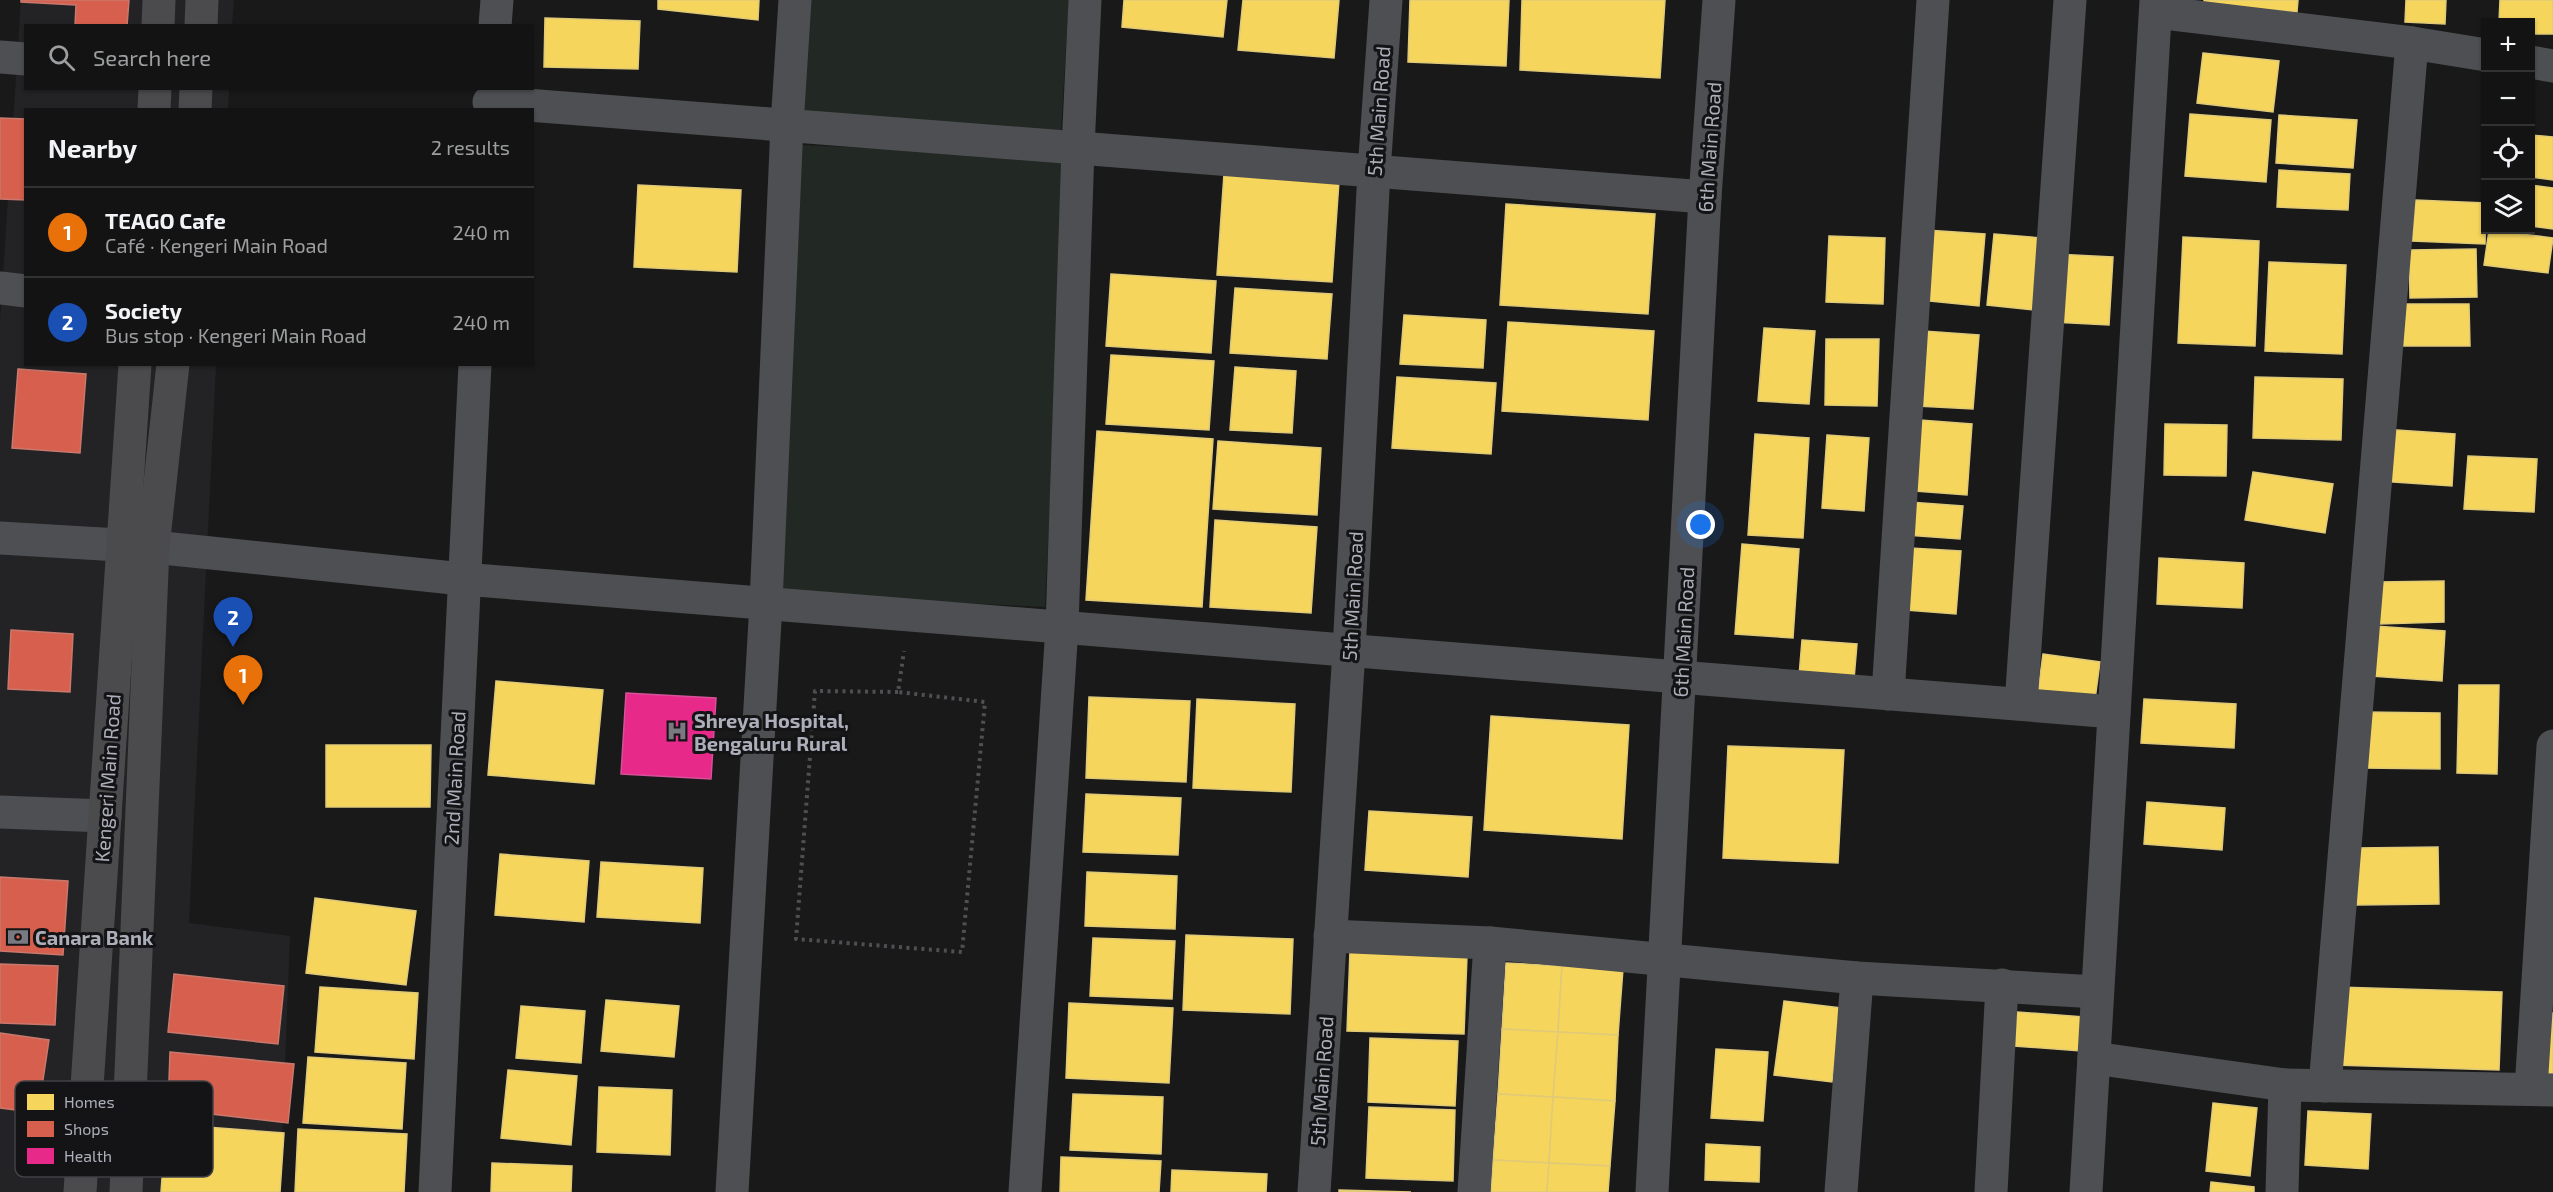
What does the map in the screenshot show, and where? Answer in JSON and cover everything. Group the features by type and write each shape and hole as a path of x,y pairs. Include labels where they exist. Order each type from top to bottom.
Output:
{"main road":[{"path":"158,24 159,0"},
{"path":"201,24 202,0"},
{"path":"154,108 155,90"},
{"path":"195,108 196,90"},
{"name":"Kengeri Main Road","path":"128,1081 137,546 135,366"},
{"name":"Kengeri Main Road","path":"87,1081 105,816 137,546 173,366"},
{"name":"Kengeri Main Road","path":"80,1192 81,1177"},
{"name":"Kengeri Main Road","path":"126,1177 126,1192"}],"street":[{"path":"495,24 497,0"},
{"path":"732,1192 766,603 787,125 795,0"},
{"path":"1025,1192 1062,627 1085,0"},
{"name":"5th Main Road","path":"1314,1192 1349,651 1374,171 1386,0"},
{"name":"6th Main Road","path":"1652,1192 1705,197 1719,0"},
{"path":"1888,694 1933,0"},
{"path":"2021,705 2070,0"},
{"path":"2086,1192 2156,6 2481,54"},
{"path":"2325,1086 2412,43"},
{"path":"0,57 24,59"},
{"path":"2535,63 2553,66"},
{"path":"490,100 1705,197"},
{"path":"0,288 24,291"},
{"name":"2nd Main Road","path":"435,1192 475,366"},
{"path":"0,538 137,546 463,579 2114,712"},
{"path":"2094,1058 2285,1085 2542,1090 2553,746"},
{"path":"0,812 105,816"},
{"path":"1330,936 1490,943 1857,978 2097,992"},
{"path":"1474,1192 1490,943"},
{"path":"1841,1192 1857,978"},
{"path":"1991,1192 2002,985"},
{"path":"2282,1192 2285,1085"}],"path":[{"path":"898,692 909,615"},
{"path":"815,691 898,692 986,702 962,952 796,939 815,691"}],"shaded area":[{"path":"21,0 234,0 232,24 24,24 24,90 229,90 228,108 24,108 24,366 216,366 189,923 290,936 280,1192 0,1192 0,321"},
{"path":"807,0 1069,0 1061,131 800,115"},
{"path":"802,145 1067,157 1045,607 779,594"}],"building: Homes":[{"path":"658,0 759,0 758,20 658,9"},
{"path":"1124,0 1227,0 1223,37 1122,27"},
{"path":"1243,0 1339,0 1334,58 1238,50"},
{"path":"1410,0 1509,0 1506,66 1408,62"},
{"path":"1522,0 1665,0 1660,78 1520,70"},
{"path":"2204,0 2298,0 2297,12 2204,5"},
{"path":"2406,0 2446,0 2445,24 2405,22"},
{"path":"2500,0 2553,0 2553,34 2535,34 2535,18 2499,18"},
{"path":"545,18 640,21 638,69 544,67"},
{"path":"2203,53 2279,61 2273,112 2197,103"},
{"path":"2190,114 2271,120 2266,182 2185,176"},
{"path":"2279,115 2357,120 2353,168 2276,163"},
{"path":"2535,135 2553,137 2553,180 2535,178"},
{"path":"2279,170 2350,174 2348,210 2277,207"},
{"path":"1224,174 1339,181 1332,282 1217,275"},
{"path":"638,185 741,190 737,272 634,267"},
{"path":"2535,186 2553,188 2553,229 2535,227"},
{"path":"2415,200 2481,203 2481,234 2485,234 2485,244 2412,241"},
{"path":"1506,204 1655,214 1648,314 1500,305"},
{"path":"1926,230 1985,234 1979,306 1920,300"},
{"path":"1994,234 2042,238 2035,310 1987,305"},
{"path":"2488,234 2521,234 2553,238 2548,273 2484,265"},
{"path":"1829,236 1885,238 1883,304 1826,302"},
{"path":"2183,237 2259,241 2255,346 2178,343"},
{"path":"2476,249 2477,297 2410,298 2409,250"},
{"path":"2055,254 2113,257 2109,325 2052,322"},
{"path":"2269,262 2346,265 2342,354 2265,351"},
{"path":"1111,274 1216,281 1211,353 1106,346"},
{"path":"1235,288 1332,294 1327,359 1230,353"},
{"path":"2400,304 2469,304 2470,346 2400,346"},
{"path":"1404,315 1486,320 1483,368 1400,364"},
{"path":"1508,322 1654,331 1648,420 1502,411"},
{"path":"1764,328 1815,331 1809,404 1758,401"},
{"path":"1923,331 1979,335 1973,409 1917,406"},
{"path":"1826,339 1879,339 1877,406 1825,405"},
{"path":"1111,355 1214,361 1209,430 1106,424"},
{"path":"1235,367 1296,371 1292,433 1230,430"},
{"path":"1397,377 1496,383 1491,454 1392,448"},
{"path":"2255,377 2343,379 2341,440 2253,438"},
{"path":"1920,420 1972,424 1967,495 1915,491"},
{"path":"2165,424 2227,425 2226,476 2164,475"},
{"path":"2382,429 2455,434 2452,486 2379,481"},
{"path":"1097,431 1213,439 1202,607 1086,600"},
{"path":"1755,434 1809,438 1803,538 1748,535"},
{"path":"1827,435 1869,438 1864,511 1822,508"},
{"path":"1218,441 1321,448 1317,515 1213,509"},
{"path":"2468,456 2537,459 2534,512 2464,509"},
{"path":"2253,472 2333,484 2325,533 2245,520"},
{"path":"1909,502 1963,506 1960,539 1906,535"},
{"path":"1215,520 1317,527 1311,613 1210,607"},
{"path":"1742,544 1799,549 1793,638 1735,634"},
{"path":"1910,548 1961,551 1956,614 1906,610"},
{"path":"2159,558 2244,563 2242,608 2157,604"},
{"path":"2444,581 2444,622 2379,624 2378,582"},
{"path":"2374,626 2445,631 2442,681 2371,676"},
{"path":"1802,640 1857,644 1854,679 1799,676"},
{"path":"2043,654 2100,662 2094,707 2037,699"},
{"path":"496,681 603,690 594,784 488,775"},
{"path":"2459,685 2499,685 2497,774 2457,773"},
{"path":"1089,697 1190,701 1186,782 1086,778"},
{"path":"1197,699 1295,704 1291,792 1193,788"},
{"path":"2144,699 2236,704 2234,748 2141,743"},
{"path":"2365,712 2440,713 2440,769 2364,768"},
{"path":"1491,716 1629,725 1622,839 1484,830"},
{"path":"326,745 431,745 430,807 326,807"},
{"path":"1728,746 1844,750 1838,863 1723,858"},
{"path":"1086,794 1181,798 1178,855 1083,852"},
{"path":"2147,802 2225,808 2222,850 2144,844"},
{"path":"1369,811 1472,817 1468,877 1365,870"},
{"path":"2438,847 2439,904 2357,905 2356,848"},
{"path":"500,854 589,861 584,922 495,915"},
{"path":"601,862 703,868 700,923 597,917"},
{"path":"1087,872 1177,876 1175,929 1085,926"},
{"path":"315,898 416,911 406,985 306,973"},
{"path":"1186,935 1293,939 1290,1014 1183,1010"},
{"path":"1093,938 1175,941 1172,999 1090,996"},
{"path":"1350,951 1467,956 1464,1034 1347,1031"},
{"path":"1506,963 1562,966 1558,1032 1502,1029"},
{"path":"1562,966 1623,969 1618,1035 1558,1032"},
{"path":"320,987 418,993 414,1059 315,1052"},
{"path":"2337,987 2502,992 2499,1070 2334,1065"},
{"path":"606,1000 679,1006 674,1057 601,1051"},
{"path":"1784,1001 1841,1008 1832,1082 1774,1075"},
{"path":"1069,1003 1173,1008 1169,1083 1066,1078"},
{"path":"521,1006 585,1011 581,1063 516,1058"},
{"path":"2017,1012 2084,1017 2081,1051 2014,1046"},
{"path":"2553,1013 2553,1074 2546,1073"},
{"path":"1502,1029 1558,1032 1553,1097 1498,1094"},
{"path":"1558,1032 1618,1035 1615,1101 1553,1097"},
{"path":"1370,1038 1458,1041 1455,1106 1368,1102"},
{"path":"1716,1049 1768,1052 1763,1121 1711,1118"},
{"path":"308,1057 406,1063 402,1129 303,1123"},
{"path":"508,1070 577,1076 571,1145 501,1138"},
{"path":"599,1087 672,1090 670,1155 597,1152"},
{"path":"1073,1094 1163,1097 1161,1154 1070,1150"},
{"path":"1498,1094 1553,1097 1549,1163 1493,1160"},
{"path":"1553,1097 1615,1101 1610,1166 1549,1163"},
{"path":"2213,1103 2257,1108 2250,1176 2206,1171"},
{"path":"1369,1107 1455,1110 1453,1181 1366,1178"},
{"path":"2308,1111 2371,1114 2368,1169 2305,1165"},
{"path":"213,1128 284,1133 280,1192 161,1192 162,1177 213,1177"},
{"path":"298,1129 407,1134 404,1192 295,1192"},
{"path":"1706,1144 1760,1147 1759,1182 1705,1180"},
{"path":"1061,1157 1161,1161 1159,1192 1060,1192"},
{"path":"1493,1160 1549,1163 1547,1192 1491,1192"},
{"path":"492,1163 572,1166 571,1192 491,1192"},
{"path":"1549,1163 1610,1166 1608,1192 1547,1192"},
{"path":"1172,1170 1267,1174 1266,1192 1171,1192"},
{"path":"2211,1182 2254,1187 2254,1192 2210,1192"},
{"path":"1339,1190 1411,1192 1339,1192"}],"building: Shops":[{"path":"21,0 129,0 127,24 75,24 76,5 21,2"},
{"path":"0,118 24,119 24,200 0,199"},
{"path":"18,369 86,374 80,453 12,448"},
{"path":"11,630 73,634 70,692 8,689"},
{"path":"0,877 68,881 63,955 0,951"},
{"path":"0,964 58,966 55,1025 0,1023"},
{"path":"174,974 284,986 278,1044 168,1032"},
{"path":"0,1033 49,1040 43,1081 15,1081 15,1110 0,1108"},
{"path":"170,1052 294,1064 288,1123 213,1114 213,1081 169,1081"}],"building: Health":[{"path":"626,693 716,698 711,779 621,774"}],"place":[{"name":"Society","path":"233,647"},
{"name":"TEAGO Cafe","path":"243,705"},
{"name":"Shreya Hospital, Bengaluru Rural","path":"677,731"},
{"name":"Canara Bank","path":"18,937"}]}
